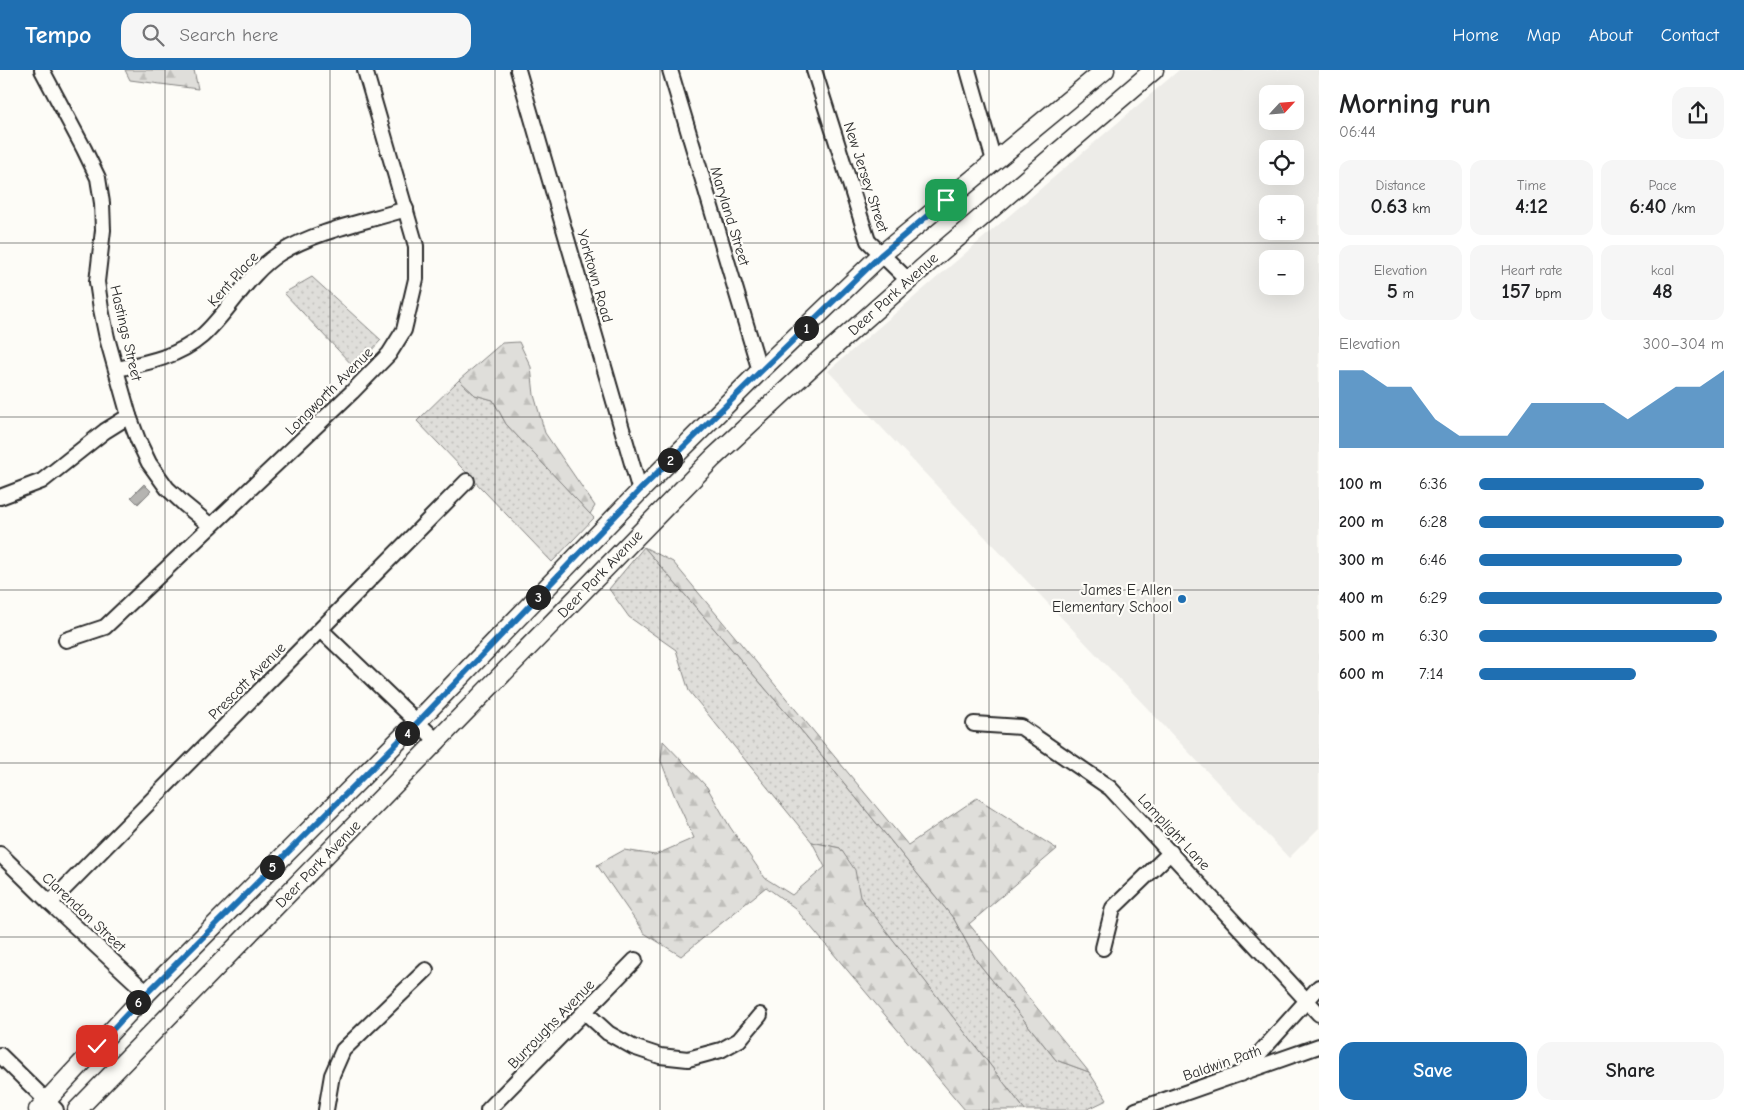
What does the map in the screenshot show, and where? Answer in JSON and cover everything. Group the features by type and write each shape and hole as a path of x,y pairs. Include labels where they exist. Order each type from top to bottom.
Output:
{"main road":[{"name":"Deer Park Avenue","path":"47,1107 147,993 418,722 640,490 760,372 882,254 1105,70"},
{"name":"Deer Park Avenue","path":"77,1110 713,458 819,360 1154,70"}],"street":[{"name":"Hastings Street","path":"42,70 98,178 102,203 103,230 97,282 103,319 129,416 149,463 167,488 211,526"},
{"name":"Longworth Avenue","path":"66,640 105,626 352,392 389,354 404,330 416,279 416,246 365,70"},
{"name":"Yorktown Road","path":"518,70 640,490"},
{"name":"Maryland Street","path":"670,70 760,372"},
{"name":"New Jersey Street","path":"814,70 868,241 909,281"},
{"path":"968,70 994,160"},
{"name":"Kent Place","path":"117,370 160,360 201,337 256,273 279,254 303,241 406,209"},
{"path":"0,482 2,496 42,481 105,431 129,416"},
{"name":"Prescott Avenue","path":"50,903 467,481"},
{"path":"321,630 438,742"},
{"name":"Lamplight Lane","path":"974,724 1021,727 1110,788 1319,1014"},
{"path":"1103,948 1113,908 1171,852"},
{"name":"Clarendon Street","path":"0,854 147,993"},
{"name":"Burroughs Avenue","path":"488,1110 635,960"},
{"path":"326,1110 332,1075 344,1050 426,970"},
{"path":"1240,1074 1319,987"},
{"path":"585,1012 608,1033 633,1046 660,1056 688,1059 721,1050 739,1040 760,1015"},
{"name":"Baldwin Path","path":"1136,1110 1319,1046"},
{"path":"0,1054 47,1107"}],"shaded area":[{"name":"James E Allen Elementary School","path":"1179,70 1319,70 1319,828 1289,858 828,371"}],"green space":[{"path":"125,70 194,70 198,89 130,80"},
{"path":"312,277 381,340 355,368 284,293"},
{"path":"519,342 531,367 534,395 545,433 595,506 590,514 506,424 493,400 475,395 459,380 502,343"},
{"path":"459,380 475,395 493,400 506,424 594,518 552,562 417,421"},
{"path":"644,547 806,736 954,919 976,960 1056,1060 1089,1072 1107,1100 1086,1110 1025,1110 858,895 840,848 812,842 689,691 676,650 629,617 609,589"},
{"path":"644,547 673,562 908,845 977,798 1057,849 969,924 1089,1072 1056,1060 976,960 954,919 806,736"},
{"path":"663,741 707,787 730,827 765,878 792,895 825,867 812,842 840,848 855,870 860,897 1025,1110 965,1110 795,908 766,887 681,956 644,933 597,865 624,850 655,855 694,838 661,761"}],"water":[{"path":"144,484 151,491 138,504 131,497"}],"place":[{"name":"James E Allen Elementary School","path":"1182,599"}],"route":[{"path":"97,1046 147,993 418,722 640,490 882,254 946,200"}]}
